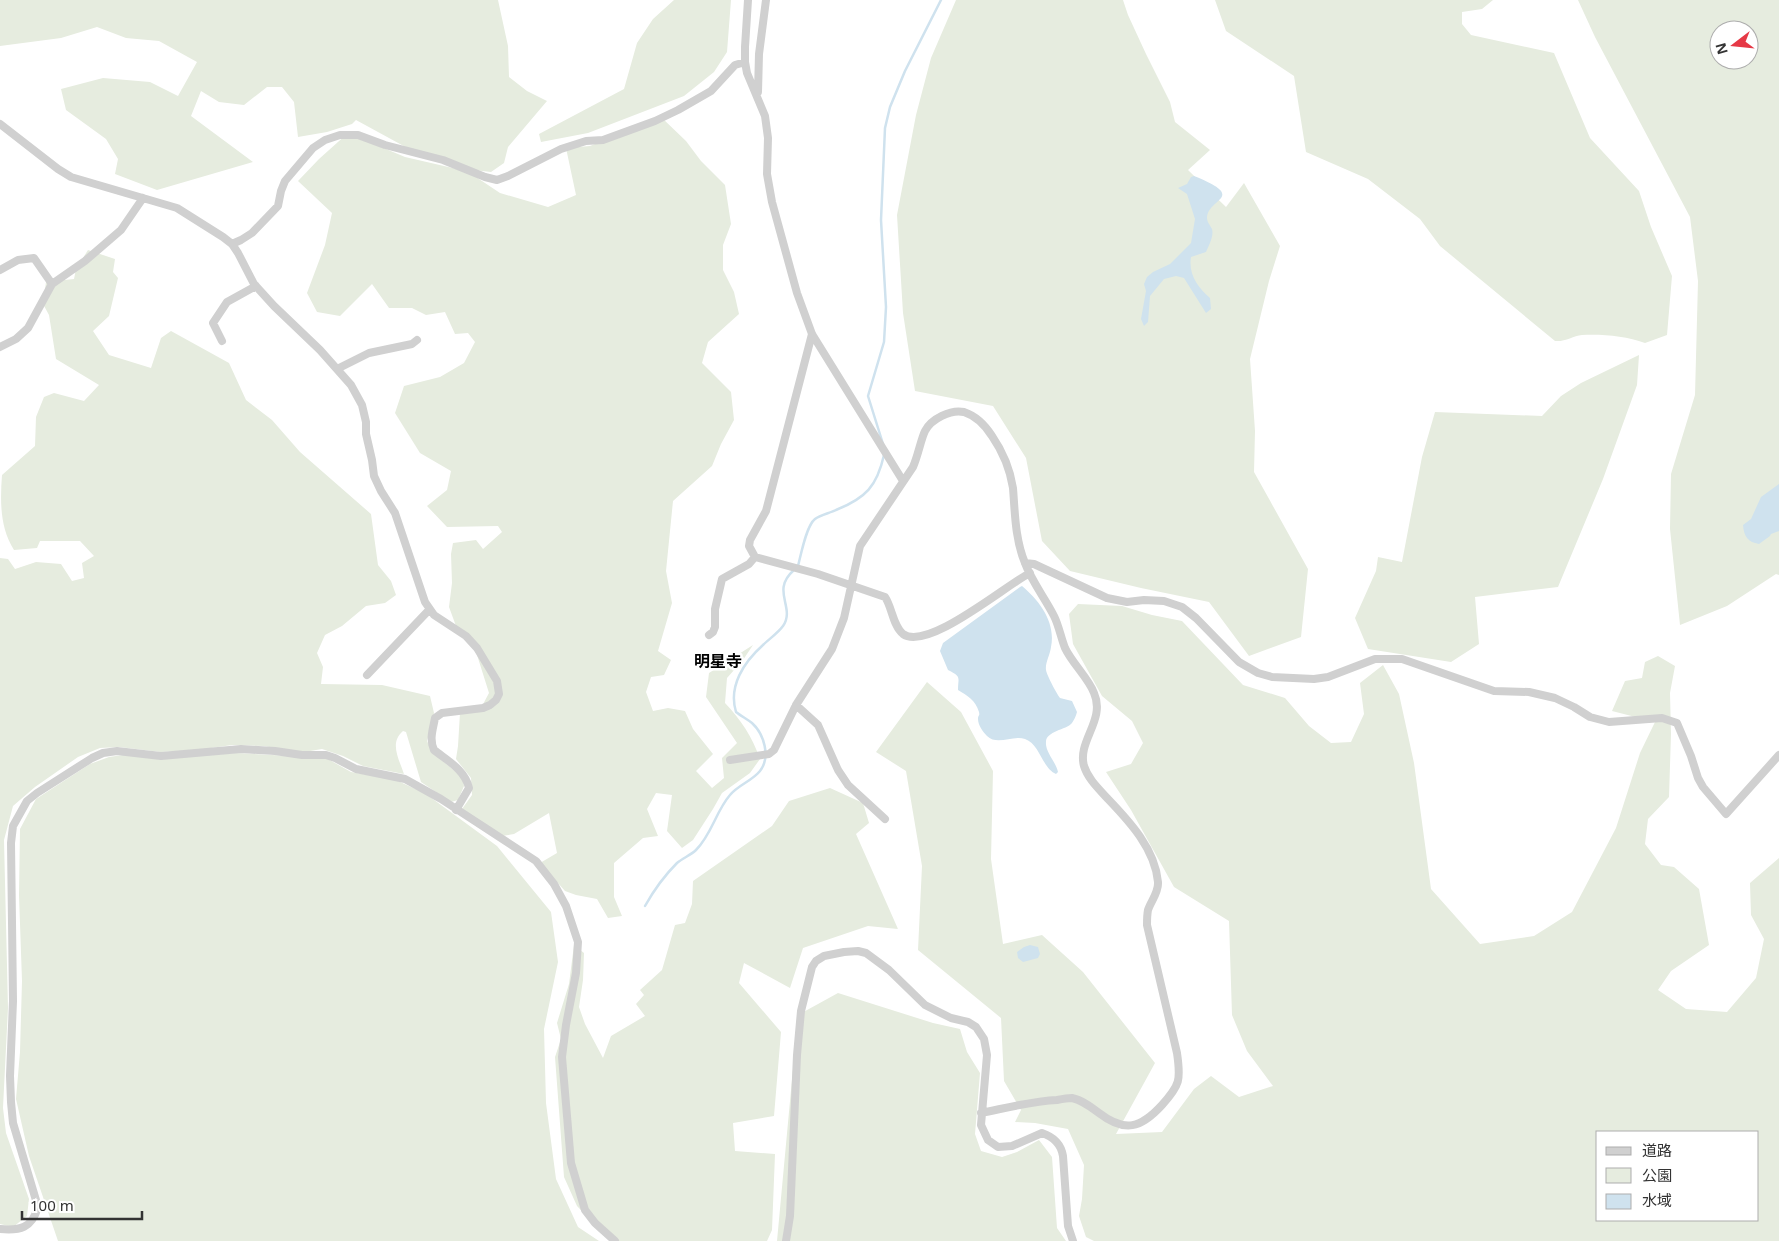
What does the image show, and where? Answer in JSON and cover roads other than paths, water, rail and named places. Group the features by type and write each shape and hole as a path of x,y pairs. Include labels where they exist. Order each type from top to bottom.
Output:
{"street":[{"path":"748,0 744,46 746,62 748,73 765,116 768,138 767,174 772,202 797,292 812,334 903,481"},
{"path":"758,97 759,54 766,0"},
{"path":"232,244 252,233 278,206 285,181 313,148 325,140 340,135 358,135 385,145 443,160 497,180 561,149 586,141 603,140 655,121 711,91 735,65 746,62"},
{"path":"0,124 71,177 178,208 232,244 256,286 351,385 362,405 374,476 394,514 425,602 429,610 466,636 477,648 497,681 499,694 490,705 483,708 442,713 435,718 431,742 434,750 462,772 467,779 469,788 456,810"},
{"path":"0,346 16,339 28,328 52,284 122,230 143,198"},
{"path":"0,270 18,260 34,258 52,284"},
{"path":"222,341 213,323 227,302 256,286"},
{"path":"812,334 766,511 750,540 749,546 755,558 818,574 851,586 875,592 884,597 889,603 898,628 904,635 913,638 936,632 959,620 1018,579 1030,574"},
{"path":"337,369 369,354 412,344 418,340"},
{"path":"730,760 769,754 774,750 796,705 832,650 844,618 860,546 913,467 919,454 925,431 934,421 948,414 960,411 972,415 987,428 999,446 1008,465 1013,487 1014,514 1025,563 1055,617 1065,648 1094,693 1097,706 1096,720 1084,749 1083,758 1088,776 1132,824 1156,868 1159,885 1148,911 1147,925 1177,1053 1180,1074 1179,1081 1170,1096 1146,1120 1133,1126 1118,1123 1102,1116 1085,1103 1072,1098 1047,1100 981,1113"},
{"path":"708,635 714,632 715,609 722,579 749,564 755,558"},
{"path":"1025,563 1034,564 1107,598 1127,602 1144,600 1164,601 1182,607 1196,618 1239,662 1258,673 1272,677 1328,677 1375,659 1402,659 1494,691 1529,692 1554,698 1590,717 1610,722 1662,718 1677,723 1698,778 1703,787 1726,814 1779,755"},
{"path":"366,675 429,610"},
{"path":"796,705 818,725 838,770 848,785 885,819"},
{"path":"0,1229 17,1230 24,1227 36,1214 38,1207 13,1123 10,1076 13,1001 11,843 13,826 27,801 92,758 103,753 117,751 161,756 241,750 326,755 356,769 405,779 441,799 536,861 554,884 566,906 578,942 576,973 562,1056 572,1163 585,1210 595,1223 615,1241"},
{"path":"786,1241 790,1216 800,1020 812,967 816,961 824,956 858,951 866,953 890,970 926,1005 950,1018 968,1022 976,1027 984,1039 987,1055 981,1113 982,1132 988,1140 998,1147 1012,1146 1042,1133 1050,1136 1057,1142 1062,1148 1068,1226 1073,1241"}],"water":[{"path":"1194,176 1210,183 1219,189 1222,194 1221,198 1209,211 1207,218 1212,229 1212,235 1206,252 1191,257 1190,263 1195,280 1210,298 1211,309 1206,313 1184,278 1176,276 1164,279 1150,296 1148,322 1144,326 1141,319 1146,291 1144,284 1147,277 1170,264 1191,243 1195,219 1187,194 1178,188 1187,184 1191,177"},
{"path":"1779,484 1779,531 1771,534 1759,544 1752,542 1744,533 1743,525 1751,519 1761,497"},
{"path":"1022,586 1035,598 1049,621 1052,638 1046,667 1048,676 1060,698 1072,701 1077,712 1072,723 1049,735 1047,738 1046,746 1057,768 1058,772 1056,774 1047,767 1034,746 1025,739 995,740 987,736 979,724 979,713 975,704 968,696 958,690 958,678 948,670 940,651 943,643"},
{"path":"1030,945 1038,947 1040,954 1038,958 1023,962 1018,958 1017,952"}],"waterway":[{"path":"883,444 868,396 884,342 886,307 881,220 885,128 890,107 905,71 941,0"},
{"path":"798,566 806,534 815,519 855,501 869,490 878,475 884,455"},
{"path":"645,906 660,883 679,861 694,852 701,844 730,795 757,774 763,765 765,759 763,739 752,723 736,712 734,693 739,675 744,667 756,652 783,626 787,612 783,592 784,585 794,570"}],"district":[{"name":"明星寺","path":"718,661"}]}
